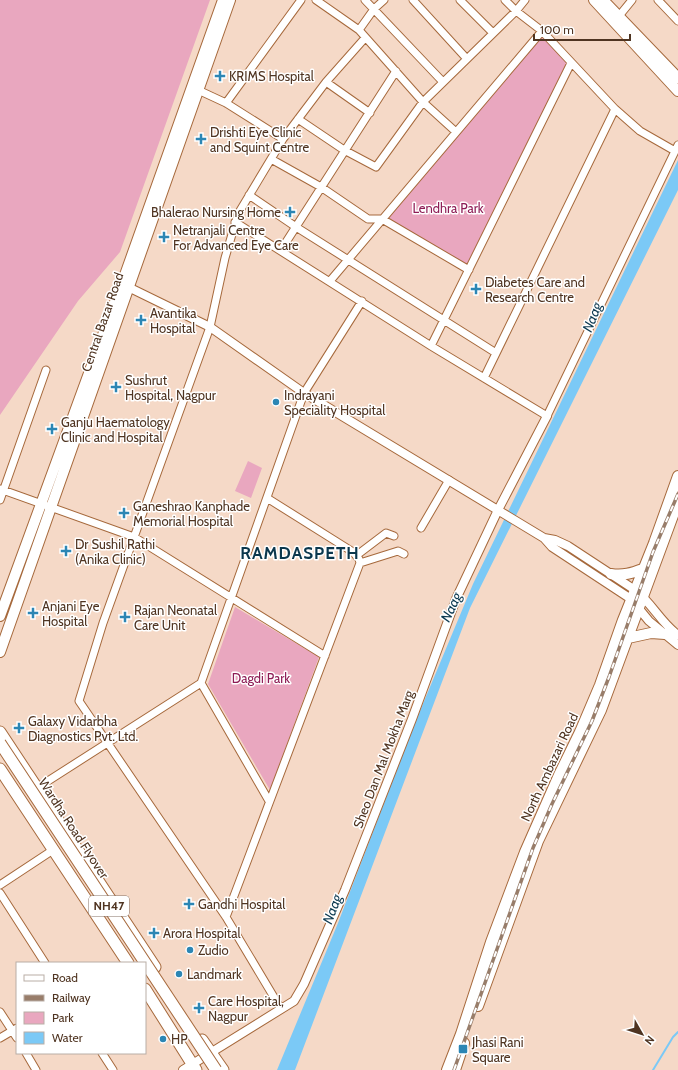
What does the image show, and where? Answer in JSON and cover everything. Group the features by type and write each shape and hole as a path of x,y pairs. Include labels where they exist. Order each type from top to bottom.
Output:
{"main road":[{"name":"Central Bazar Road","path":"125,285 222,0"},
{"name":"Central Bazar Road","path":"0,652 46,506 125,285 230,0"},
{"path":"594,0 678,90"},
{"path":"603,0 678,78"},
{"name":"North Ambazari Road","path":"455,1070 485,984 538,842 601,710 639,608 636,595 643,569 678,476"},
{"name":"North Ambazari Road","path":"447,1070 462,1034 490,942 519,865 580,732 636,595 678,502"},
{"name":"Central Bazar Road","path":"0,616 46,506"},
{"path":"611,574 619,576 643,569"},
{"path":"628,638 651,633 665,634"},
{"path":"0,732 223,1070"},
{"name":"Wardha Road Flyover","path":"0,743 145,962"},
{"path":"0,769 123,961"},
{"name":"Wardha Road Flyover","path":"146,964 216,1070"},
{"path":"146,973 208,1070"},
{"path":"146,991 190,1068"}],"street":[{"path":"226,103 301,0"},
{"path":"316,0 359,30 423,102 456,132"},
{"path":"365,0 443,82"},
{"path":"359,30 374,9 384,0"},
{"path":"413,0 467,58"},
{"path":"460,0 493,33"},
{"path":"235,222 431,346 547,416 676,148 640,131 615,109 542,31 516,11 505,0"},
{"path":"298,120 344,150 376,167 423,102 516,11 525,0"},
{"path":"619,16 632,0"},
{"path":"658,0 678,21"},
{"path":"330,281 542,31"},
{"path":"281,1008 226,916 79,701 99,635 210,327 225,258 238,214 283,139 326,82 366,38"},
{"path":"431,346 571,63"},
{"path":"281,250 344,150 370,114 396,72"},
{"path":"326,82 370,114"},
{"path":"198,90 226,103 283,139"},
{"path":"484,378 615,109"},
{"path":"271,158 321,188 368,219 382,219 469,270"},
{"path":"249,195 296,227 496,352"},
{"path":"125,285 210,327 304,393 544,538 552,547 636,595"},
{"path":"37,788 201,683 304,393 362,301"},
{"path":"0,500 2,490 46,370"},
{"name":"Sheo Dan Mal Mokha Marg","path":"190,1068 211,1052 294,1001 304,984 345,890 409,726 456,599 498,510 547,416"},
{"path":"421,528 449,480"},
{"path":"2,490 134,537 325,656"},
{"path":"226,916 360,563 357,555 267,498"},
{"path":"357,555 386,533 394,536"},
{"path":"544,538 555,540 568,546 611,574 636,595 678,635"},
{"path":"360,563 398,551 404,554"},
{"path":"639,608 649,621 678,645"},
{"path":"201,683 269,801"},
{"path":"0,885 53,850"},
{"path":"0,893 44,962"},
{"path":"0,1012 15,1029 0,1038"},
{"path":"27,1054 36,1070"},
{"path":"103,1054 113,1070"}],"green space":[{"path":"0,0 210,0 120,252 78,301 0,415"},
{"name":"Lendhra Park","path":"542,31 569,61 466,269 382,219"},
{"path":"248,461 262,468 251,498 235,491"},
{"name":"Dagdi Park","path":"235,607 319,657 270,790 208,684"}],"water":[{"path":"678,160 678,190 470,608 295,1070 277,1070 338,923 412,730 473,584"}],"waterway":[{"path":"653,1070 673,1037 678,1032"}],"railway":[{"path":"454,1070 533,848 552,804 592,721 653,552 678,494"}],"place":[{"name":"KRIMS Hospital","path":"220,76"},
{"name":"Drishti Eye Clinic and Squint Centre","path":"201,139"},
{"name":"Bhalerao Nursing Home","path":"290,212"},
{"name":"Netranjali Centre For Advanced Eye Care","path":"164,237"},
{"name":"Diabetes Care and Research Centre","path":"476,289"},
{"name":"Avantika Hospital","path":"141,320"},
{"name":"Sushrut Hospital, Nagpur","path":"116,387"},
{"name":"Indrayani Speciality Hospital","path":"276,402"},
{"name":"Ganju Haematology Clinic and Hospital","path":"52,429"},
{"name":"Ganeshrao Kanphade Memorial Hospital","path":"124,513"},
{"name":"Dr Sushil Rathi (Anika Clinic)","path":"66,551"},
{"name":"Anjani Eye Hospital","path":"33,613"},
{"name":"Rajan Neonatal Care Unit","path":"125,617"},
{"name":"Galaxy Vidarbha Diagnostics Pvt. Ltd.","path":"19,728"},
{"name":"Gandhi Hospital","path":"189,904"},
{"name":"Arora Hospital","path":"154,933"},
{"name":"Zudio","path":"190,950"},
{"name":"Landmark","path":"179,974"},
{"name":"Care Hospital, Nagpur","path":"199,1008"},
{"name":"HP","path":"163,1039"},
{"name":"Jhasi Rani Square","path":"463,1049"}],"district":[{"name":"RAMDASPETH","path":"300,553"}],"water label":[{"name":"Naag","path":"592,317"},
{"name":"Naag","path":"451,607"},
{"name":"Naag","path":"332,909"}]}
